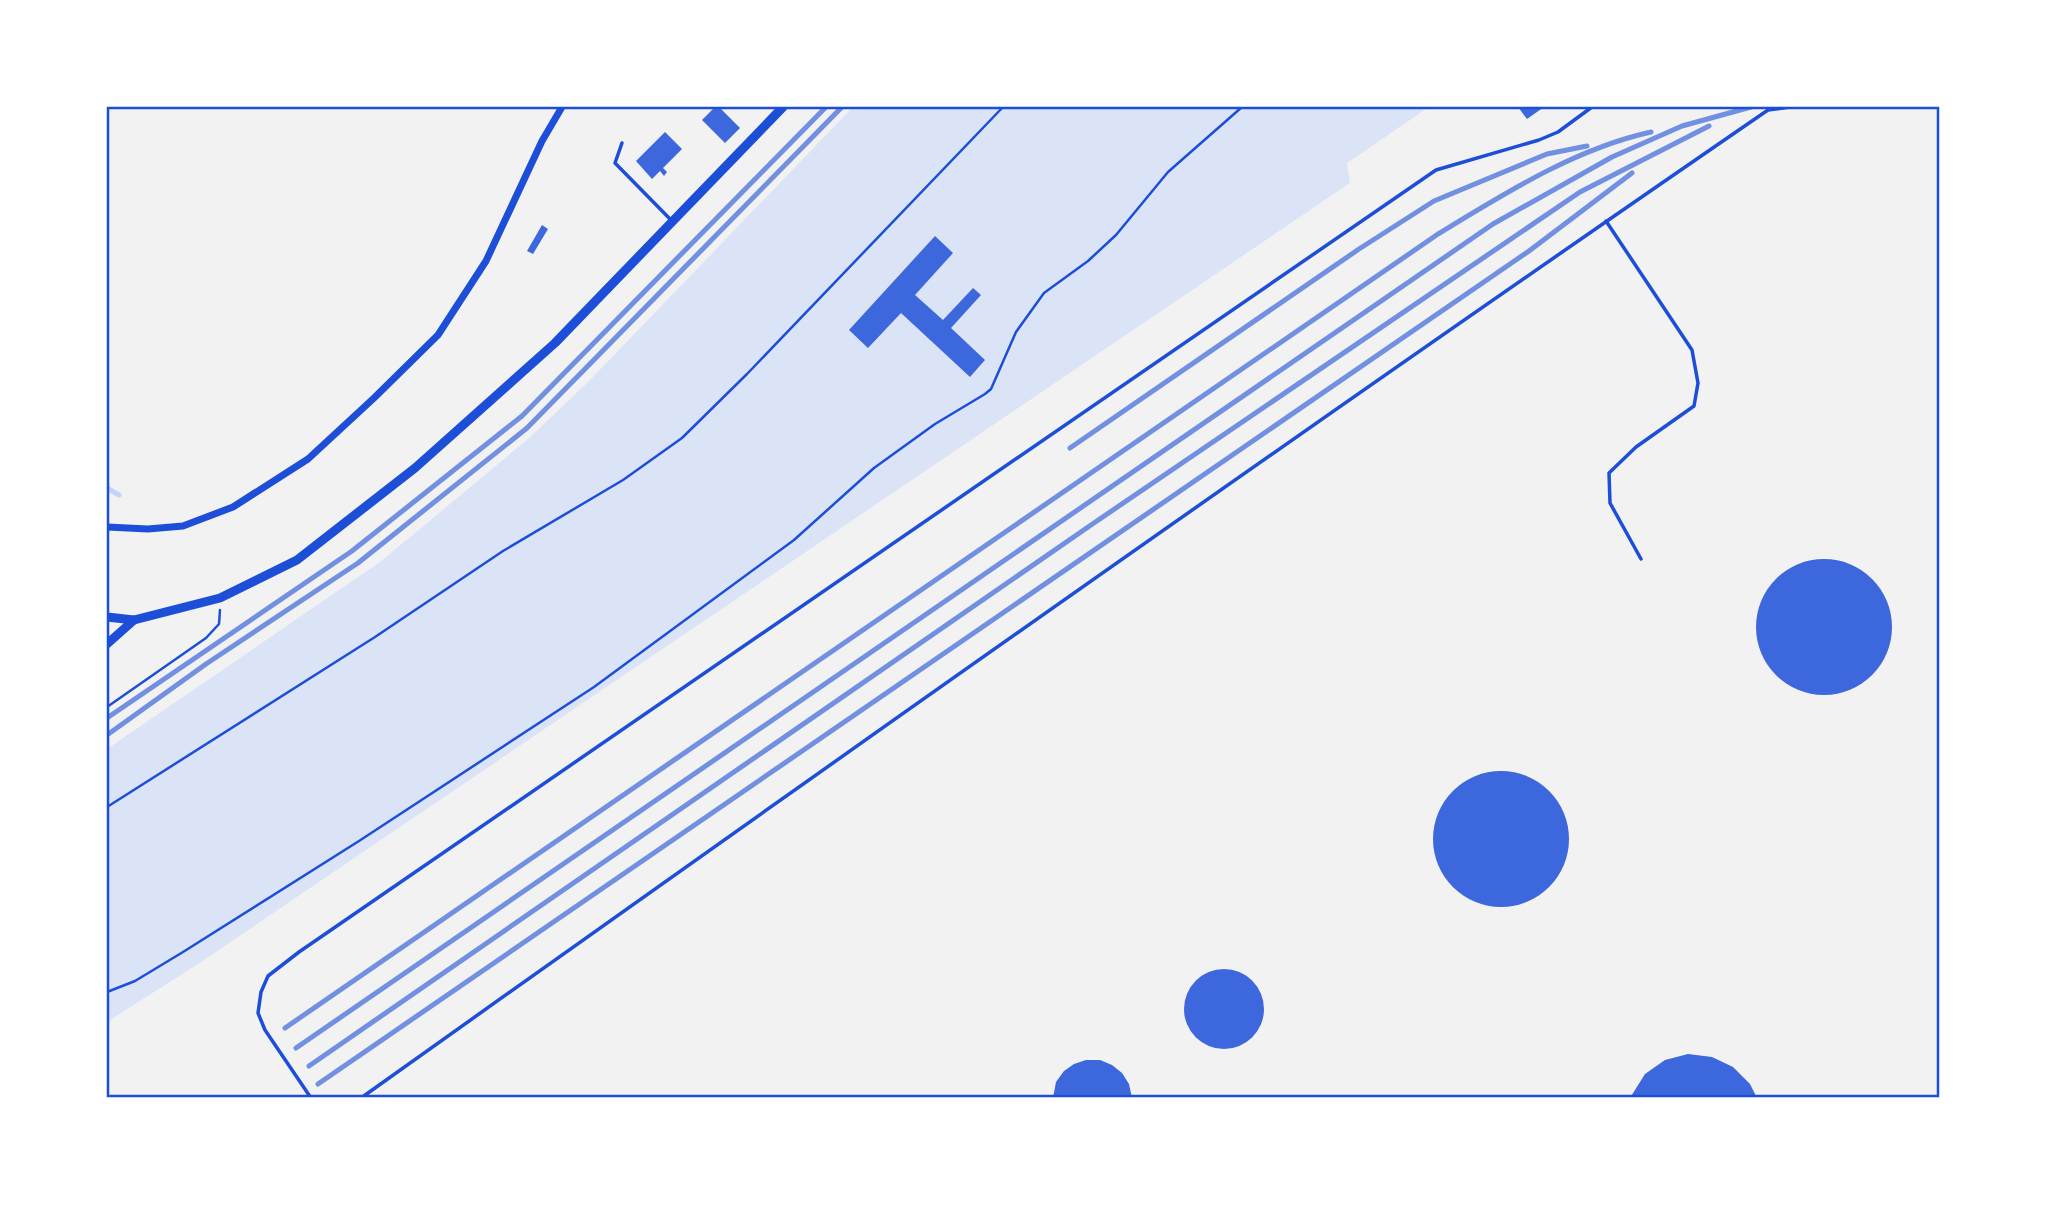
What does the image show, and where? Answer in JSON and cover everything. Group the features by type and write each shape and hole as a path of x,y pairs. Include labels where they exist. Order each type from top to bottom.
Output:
{"street":[{"path":"107,527 148,529 183,526 233,507 308,459 346,425 438,335 486,261 542,141 562,107"},
{"path":"107,617 134,620 220,598 297,561 415,468 555,344 783,107"},
{"path":"107,644 134,620"}],"lane":[{"path":"311,1098 265,1030 258,1013 261,992 268,976 299,952 1436,170 1539,140 1558,132 1592,107"},
{"path":"361,1098 962,670 1767,109 1790,107"},
{"path":"622,143 615,163 672,222"},
{"path":"1606,221 1692,350 1698,383 1693,406 1636,447 1609,473 1609,503 1641,559"}],"path":[{"path":"107,807 376,637 503,551 622,480 682,438 747,374 1003,107"},
{"path":"107,992 135,981 195,945 594,687 794,540 874,468 936,424 985,394 990,389 1016,332 1044,293 1088,261 1116,235 1168,172 1242,107"},
{"path":"107,707 206,638 219,624 220,598"}],"shaded area":[{"path":"853,107 1429,107 1347,163 1350,183 201,962 107,1022 107,749 380,562 528,439 589,381"}],"building":[{"path":"715,107 719,107 740,128 725,143 702,120"},
{"path":"1518,107 1544,107 1527,119"},
{"path":"665,132 682,149 663,168 667,172 664,176 660,171 652,179 636,161"},
{"path":"542,225 548,229 533,254 527,251"},
{"path":"935,236 953,253 915,295 943,320 973,288 981,295 951,328 985,360 970,377 901,313 868,348 849,330"},
{"path":"1824,559 1850,564 1872,579 1887,601 1892,627 1887,653 1872,675 1850,690 1824,695 1798,690 1776,675 1761,653 1756,627 1761,601 1776,579 1798,564"},
{"path":"1501,771 1527,776 1549,791 1564,813 1569,839 1564,865 1549,887 1527,902 1501,907 1475,902 1453,887 1438,865 1433,839 1438,813 1453,791 1475,776"},
{"path":"1224,969 1239,972 1252,981 1261,994 1264,1009 1261,1024 1252,1037 1239,1046 1224,1049 1209,1046 1196,1037 1187,1024 1184,1009 1187,994 1196,981 1209,972"},
{"path":"1688,1054 1712,1057 1733,1067 1750,1084 1757,1098 1630,1098 1645,1074 1665,1060"},
{"path":"1086,1060 1100,1060 1122,1073 1129,1084 1132,1098 1053,1098 1056,1082 1064,1071"}],"waterway":[{"path":"107,488 119,495"}],"railway":[{"path":"107,718 352,551 522,416 826,107"},
{"path":"107,735 206,664 358,563 527,428 842,107"},
{"path":"296,1048 1493,224 1612,157 1682,126 1751,107"},
{"path":"309,1066 1091,525 1580,192 1709,126"},
{"path":"285,1028 1438,234 1567,161 1595,149 1651,132"},
{"path":"1070,448 1359,249 1434,201 1547,154 1587,146"},
{"path":"318,1084 1529,251 1632,173"}]}
